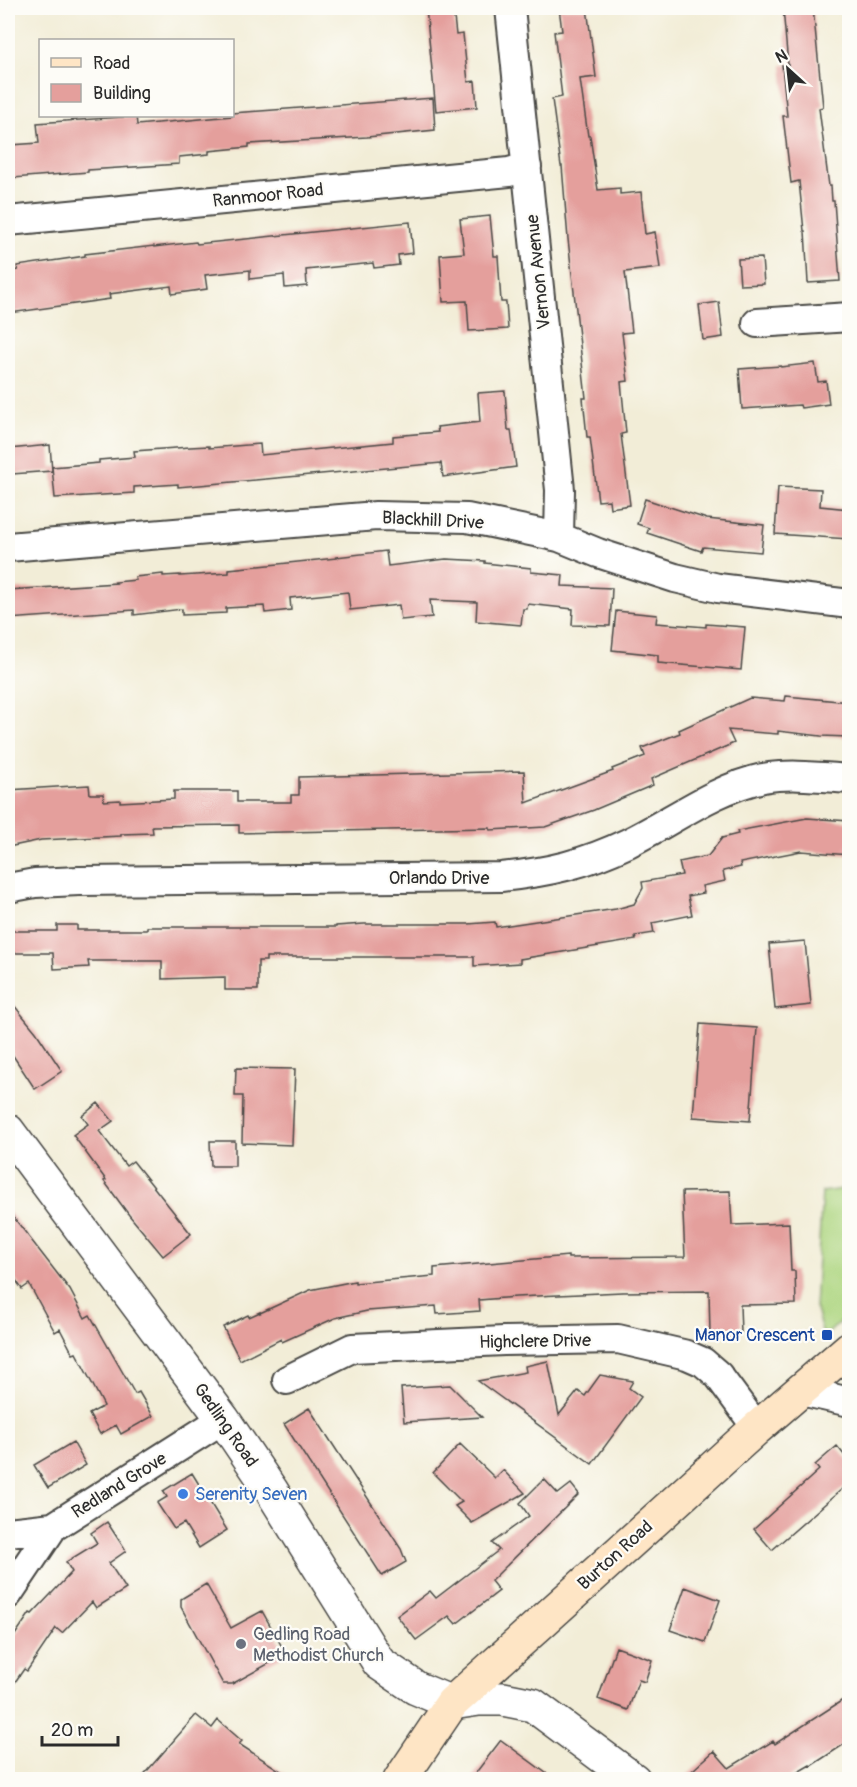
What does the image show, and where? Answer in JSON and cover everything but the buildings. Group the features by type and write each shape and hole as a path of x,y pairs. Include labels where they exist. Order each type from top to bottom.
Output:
{"main road":[{"name":"Burton Road","path":"400,1779 452,1703 849,1348"}],"street":[{"name":"Vernon Avenue","path":"510,8 560,490 559,537"},
{"name":"Ranmoor Road","path":"8,221 509,172 527,167"},
{"path":"757,323 849,317"},
{"name":"Blackhill Drive","path":"8,547 376,516 467,518 559,537 598,553 675,578 718,588 849,604"},
{"name":"Orlando Drive","path":"8,888 35,883 79,881 501,877 541,873 583,862 629,843 724,790 764,778 799,775 849,779"},
{"name":"Gedling Road","path":"8,1131 223,1419 271,1490 380,1663 416,1688 452,1703"},
{"name":"Highclere Drive","path":"287,1380 352,1348 504,1341 618,1339 687,1355 703,1362 718,1375 757,1428"},
{"path":"801,1391 849,1402"},
{"name":"Redland Grove","path":"8,1532 53,1527 223,1419"},
{"path":"8,1594 53,1527"},
{"path":"452,1703 479,1699 503,1699 533,1705 634,1779"}],"green space":[{"path":"849,1188 849,1314 824,1337 815,1307 822,1192"}],"place":[{"name":"Manor Crescent","path":"827,1335"},
{"name":"Serenity Seven","path":"183,1494"},
{"name":"Gedling Road Methodist Church","path":"241,1644"}]}
